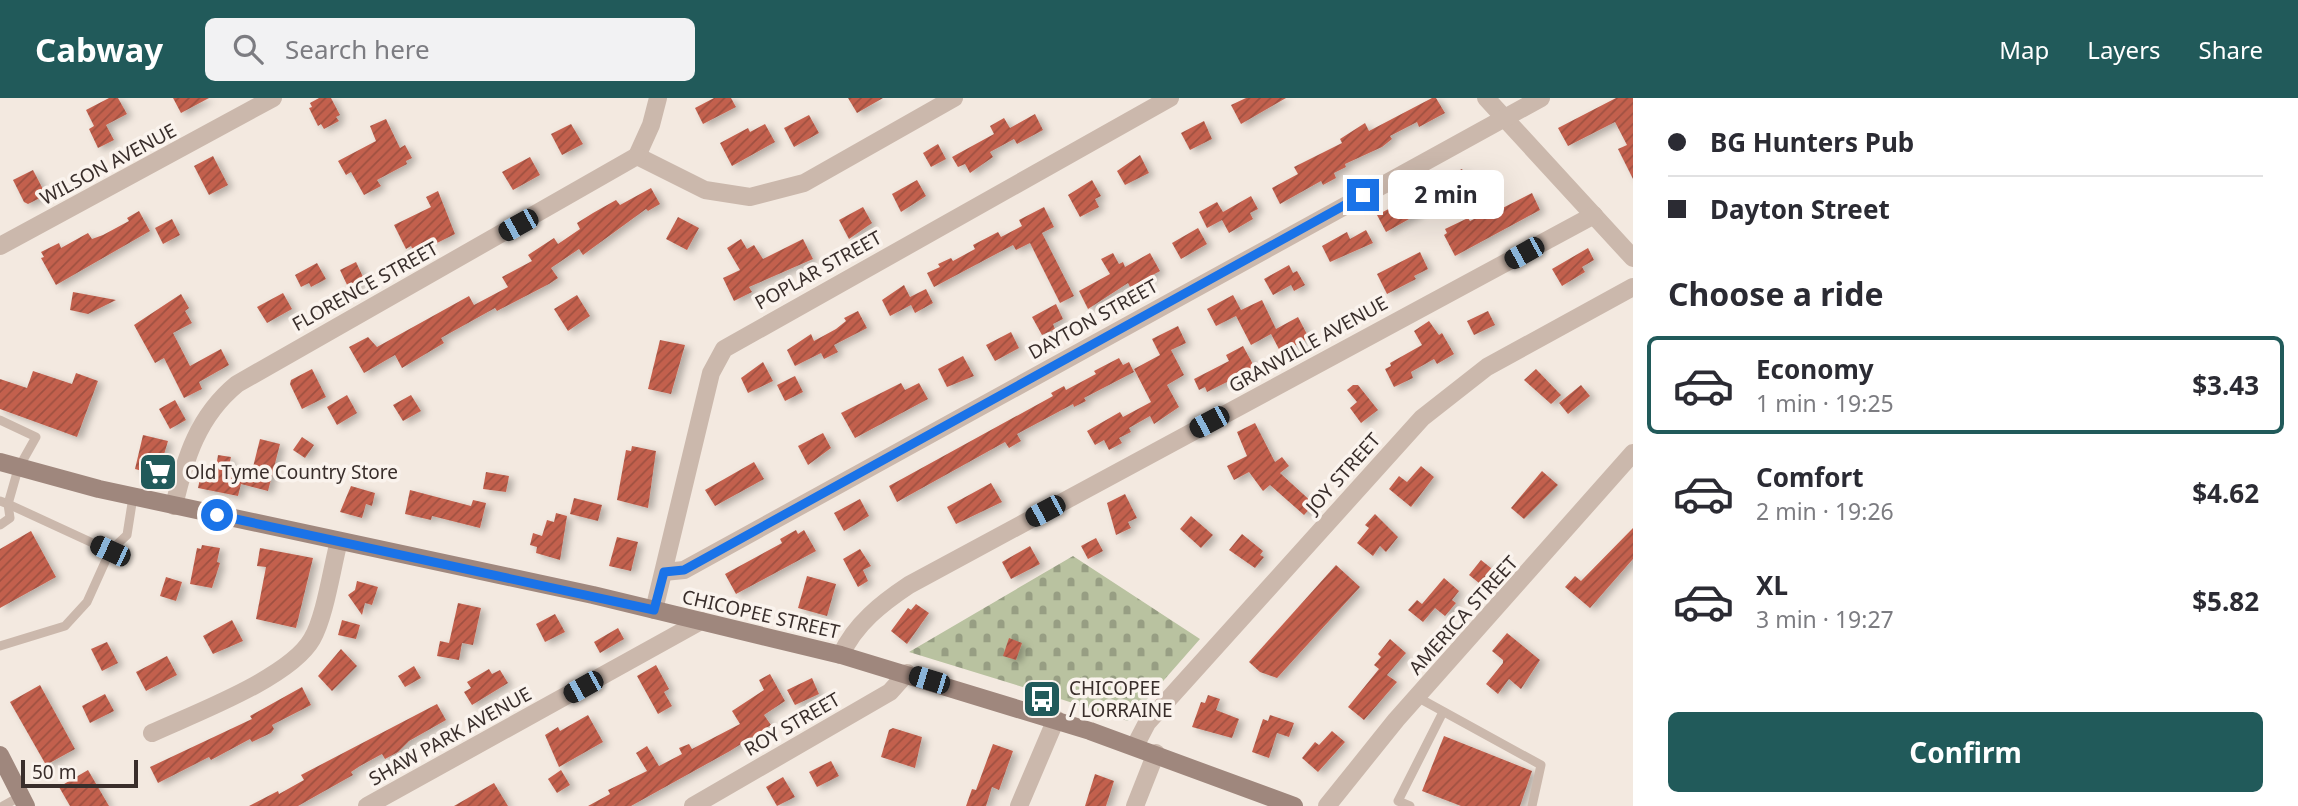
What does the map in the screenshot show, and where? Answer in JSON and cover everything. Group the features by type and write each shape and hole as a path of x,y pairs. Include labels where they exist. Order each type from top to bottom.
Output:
{"main road":[{"name":"CHICOPEE STREET","path":"0,462 133,497 654,610 841,655 1056,719 1156,753 1294,806"},
{"path":"0,755 24,801"}],"street":[{"name":"WILSON AVENUE","path":"0,246 273,98"},
{"path":"658,98 651,125 637,156 705,190 750,197 804,183 954,98"},
{"name":"POPLAR STREET","path":"654,610 709,380 716,359 724,349 1170,98"},
{"path":"1486,98 1633,258"},
{"name":"DAYTON STREET","path":"664,572 684,570 1541,98"},
{"name":"FLORENCE STREET","path":"174,506 185,464 200,427 215,404 237,384 637,156"},
{"name":"GRANVILLE AVENUE","path":"841,655 863,622 889,598 909,585 1594,215"},
{"name":"JOY STREET","path":"1135,746 1147,723 1422,418 1487,367 1633,287"},
{"name":"AMERICA STREET","path":"1326,806 1417,697 1633,453"},
{"path":"152,733 258,682 299,654 316,630 339,541"},
{"name":"SHAW PARK AVENUE","path":"368,806 701,621"},
{"name":"ROY STREET","path":"693,806 890,692 906,673"},
{"path":"1019,806 1056,719"},
{"path":"1135,806 1156,753"}],"lane":[{"path":"0,420 36,437 4,503 10,518 0,525"},
{"path":"0,646 65,625 87,602 110,551 127,535 133,497"},
{"path":"4,503 110,551"},
{"path":"1417,697 1541,765 1532,806"},
{"path":"1410,806 1398,801 1443,712"},
{"path":"3,806 24,801"}],"green space":[{"path":"1073,556 1200,639 1128,721 1039,692 1037,688 1026,688 909,652"}],"building":[{"path":"109,98 118,98 127,114 106,125 114,140 98,148 89,129 94,126 86,110"},
{"path":"173,98 209,98 181,113"},
{"path":"319,98 331,98 340,115 336,117 339,121 324,129 321,124 318,126 309,108 312,107 310,103"},
{"path":"714,98 731,98 736,107 703,124 695,108"},
{"path":"848,98 883,98 857,113"},
{"path":"1246,98 1286,98 1241,124 1231,105"},
{"path":"1436,98 1445,113 1419,127 1417,122 1390,136 1392,139 1382,147 1345,164 1346,167 1334,173 1336,178 1323,185 1321,181 1280,204 1272,188 1298,174 1294,167 1342,143 1340,139 1365,123 1369,131"},
{"path":"1616,98 1633,98 1633,179 1618,149 1627,145 1615,122 1568,146 1558,128"},
{"path":"1035,114 1043,130 1017,144 1014,139 990,152 993,157 970,173 965,164 958,167 952,157 994,134 990,126 1004,118 1010,128"},
{"path":"809,115 819,133 794,147 784,128"},
{"path":"386,119 400,148 405,145 412,158 406,161 407,164 377,180 381,186 364,195 351,172 346,175 338,161 376,141 370,126"},
{"path":"1204,121 1212,139 1190,150 1181,133"},
{"path":"571,124 583,144 562,155 551,134"},
{"path":"765,124 775,142 732,166 720,143 748,128 750,132"},
{"path":"938,144 946,159 931,167 923,153"},
{"path":"1140,155 1149,173 1125,185 1117,171"},
{"path":"213,156 228,185 209,195 194,166"},
{"path":"530,157 540,175 513,190 502,172"},
{"path":"1462,169 1471,185 1444,199 1436,182"},
{"path":"33,170 46,195 28,204 24,202 13,180"},
{"path":"917,180 926,196 901,212 892,194"},
{"path":"1092,180 1101,196 1095,199 1099,207 1080,217 1068,195"},
{"path":"651,188 660,204 648,211 646,209 583,255 579,249 551,268 558,278 549,284 497,311 495,308 441,338 444,343 402,368 395,355 364,373 349,347 368,337 377,347 469,296 474,305 508,287 502,277 532,261 528,255 554,238 558,244 580,229 577,223 616,200 620,205"},
{"path":"438,191 455,234 437,243 434,238 413,250 411,246 406,249 394,225 431,207 426,197"},
{"path":"1532,193 1540,210 1455,256 1444,235 1447,233 1445,229 1468,218 1470,221 1486,213 1487,216"},
{"path":"1251,196 1258,209 1250,213 1253,219 1229,233 1222,220 1207,228 1199,212 1217,202 1223,212"},
{"path":"1402,202 1406,208 1412,204 1418,214 1386,232 1377,215"},
{"path":"863,207 872,223 849,239 839,220"},
{"path":"1044,207 1054,227 1042,233 1074,296 1060,303 1030,243 1016,250 1013,245 934,287 927,273 940,267 938,264 951,258 953,261 975,249 973,245 998,232 1001,237 1022,226 1019,220"},
{"path":"139,211 150,231 56,285 41,258 44,257 41,252 59,243 61,248 88,233 92,239 103,235 129,221 127,218"},
{"path":"678,217 699,228 687,250 666,239"},
{"path":"172,219 180,235 163,244 155,228"},
{"path":"1198,228 1207,244 1181,259 1172,243"},
{"path":"1366,230 1373,243 1330,262 1322,246 1347,232 1350,239"},
{"path":"741,239 747,249 754,245 763,259 803,239 813,259 749,287 752,292 734,301 723,278 740,270 727,248"},
{"path":"1588,248 1594,260 1582,267 1585,272 1562,286 1552,269"},
{"path":"1420,252 1428,269 1414,276 1416,279 1387,294 1377,274"},
{"path":"1113,253 1119,264 1123,262 1125,267 1150,253 1160,271 1149,277 1151,281 1132,291 1128,283 1088,309 1079,291 1110,274 1101,259"},
{"path":"356,262 365,281 349,289 340,270"},
{"path":"317,263 326,279 311,287 309,283 301,287 295,275"},
{"path":"1289,265 1293,273 1297,271 1305,285 1294,291 1291,285 1273,295 1264,279"},
{"path":"904,285 910,297 926,289 933,303 915,313 911,305 890,316 882,300"},
{"path":"73,292 116,300 88,314 70,310"},
{"path":"283,293 292,309 267,323 257,307"},
{"path":"181,294 189,308 185,311 192,323 173,333 190,366 221,349 229,365 199,382 202,389 184,398 164,358 155,363 134,325"},
{"path":"577,295 590,316 568,331 554,309"},
{"path":"1233,295 1241,310 1262,300 1276,329 1298,317 1309,338 1281,353 1271,334 1251,345 1236,316 1216,326 1207,309"},
{"path":"1056,304 1063,319 1053,324 1055,329 1042,335 1032,317"},
{"path":"858,311 867,328 834,345 838,352 824,359 821,353 795,366 787,350 811,334 814,341 836,329 846,321 844,318"},
{"path":"1488,311 1495,325 1474,335 1467,321"},
{"path":"1429,321 1439,335 1442,333 1454,354 1437,364 1434,359 1411,372 1413,378 1394,387 1385,369 1391,366 1390,363 1422,345 1414,331"},
{"path":"1178,326 1186,343 1171,350 1184,375 1167,385 1179,407 1154,424 1150,416 1129,428 1131,432 1119,438 1122,443 1109,450 1104,440 1095,445 1087,431 1120,412 1123,417 1151,402 1134,369 1160,355 1152,339"},
{"path":"1011,332 1019,348 995,361 986,345"},
{"path":"660,340 685,345 671,394 648,389"},
{"path":"1243,346 1255,368 1207,392 1205,387 1199,390 1194,379 1229,361 1226,355"},
{"path":"963,356 974,376 947,387 938,369"},
{"path":"1119,358 1123,365 1129,362 1134,372 1084,398 1086,401 1074,407 1073,404 1017,434 1021,441 1009,448 1005,442 897,502 889,486 1053,396 1051,393 1064,386 1066,390 1096,374 1094,371"},
{"path":"763,362 773,381 748,393 741,378"},
{"path":"312,369 326,397 302,409 290,384 291,380"},
{"path":"1536,369 1561,395 1551,404 1524,380"},
{"path":"33,371 72,384 76,373 98,381 77,437 0,409 0,379 27,388"},
{"path":"795,376 803,392 785,401 777,385"},
{"path":"901,383 905,390 919,383 928,399 855,438 841,413"},
{"path":"1358,385 1378,410 1361,423 1350,408 1357,402 1347,390"},
{"path":"1581,385 1590,396 1568,414 1559,403"},
{"path":"347,395 357,413 337,425 327,407"},
{"path":"411,395 421,411 403,421 393,405"},
{"path":"175,400 186,420 170,429 159,409"},
{"path":"1255,423 1275,462 1282,457 1289,466 1280,473 1314,504 1304,515 1270,485 1263,491 1249,472 1234,480 1227,466 1247,456 1237,432"},
{"path":"823,433 831,448 808,465 798,446"},
{"path":"143,435 168,441 163,458 168,459 163,481 145,477 146,472 135,469"},
{"path":"302,437 314,445 305,458 293,450"},
{"path":"260,439 280,444 268,491 241,484 238,496 198,488 202,469 216,468 218,455 231,457 229,466 252,471"},
{"path":"632,446 656,451 648,508 617,500 626,450 631,451"},
{"path":"754,462 764,479 715,506 705,490"},
{"path":"1421,466 1434,477 1411,507 1389,489 1399,476 1407,482"},
{"path":"1542,471 1558,485 1524,519 1511,508"},
{"path":"486,472 509,476 506,492 483,489"},
{"path":"991,483 1002,502 956,524 947,507"},
{"path":"351,486 375,493 372,506 366,504 362,518 340,512"},
{"path":"410,490 471,506 473,500 486,503 480,528 432,516 431,520 405,514"},
{"path":"1125,494 1137,518 1128,522 1131,528 1116,535 1107,503"},
{"path":"574,498 602,505 598,521 570,514"},
{"path":"860,499 869,516 844,531 834,513"},
{"path":"556,513 567,516 560,560 536,553 537,547 530,545 533,533 542,536 547,520 554,522"},
{"path":"1375,514 1398,537 1386,552 1380,546 1373,556 1357,543 1369,528 1365,525"},
{"path":"1191,516 1213,535 1201,548 1180,529"},
{"path":"1633,528 1633,559 1590,608 1565,587 1575,576 1581,581"},
{"path":"796,530 798,534 804,530 816,551 736,594 725,574 782,543 780,539"},
{"path":"31,531 56,577 0,608 0,549"},
{"path":"1242,534 1263,551 1260,555 1264,557 1255,568 1229,550"},
{"path":"617,537 638,542 631,571 609,566"},
{"path":"1096,538 1103,551 1088,559 1081,546"},
{"path":"202,545 220,548 217,562 220,563 212,588 190,584 197,548 201,549"},
{"path":"1030,546 1040,564 1011,579 1002,562"},
{"path":"260,548 313,558 296,628 256,619 266,567 257,566"},
{"path":"860,549 871,566 863,570 868,581 858,587 843,559"},
{"path":"1481,560 1496,572 1484,587 1469,575"},
{"path":"1336,565 1360,587 1277,678 1260,672 1249,662"},
{"path":"807,576 836,584 827,616 798,608"},
{"path":"166,577 182,582 176,601 160,596"},
{"path":"1444,578 1459,591 1452,600 1456,603 1445,616 1435,608 1423,622 1408,610 1417,600 1422,604"},
{"path":"357,581 378,587 372,605 365,603 362,615 348,595 355,590"},
{"path":"458,603 481,608 473,645 462,643 459,660 437,656 440,641 449,643"},
{"path":"916,604 929,613 907,644 891,631 908,608 911,610"},
{"path":"555,614 565,632 545,642 536,624"},
{"path":"232,620 243,641 213,654 203,636"},
{"path":"342,620 360,625 356,639 338,635"},
{"path":"618,628 624,639 600,653 594,642"},
{"path":"1507,633 1540,660 1521,689 1509,679 1498,694 1486,684 1503,663 1492,651"},
{"path":"1009,638 1022,643 1016,660 1003,656"},
{"path":"1390,639 1406,653 1387,675 1397,682 1364,720 1348,707 1379,669 1374,665 1381,657 1378,654"},
{"path":"107,642 118,663 102,671 91,649"},
{"path":"341,649 357,666 332,691 318,676"},
{"path":"167,656 177,675 146,691 136,672"},
{"path":"656,665 669,689 664,692 672,706 658,714 637,676"},
{"path":"414,666 421,678 405,687 398,676"},
{"path":"489,669 492,674 500,670 508,683 472,705 464,692 471,688 467,682"},
{"path":"770,674 785,701 764,715 771,725 631,806 588,806 610,794 608,790 647,771 636,753 647,746 659,766 682,754 679,748 689,744 692,749 740,724 732,711 764,690 759,680"},
{"path":"812,678 819,694 795,705 787,690"},
{"path":"40,685 75,749 46,765 10,702"},
{"path":"302,687 311,705 272,725 274,729 271,733 252,742 250,739 211,760 209,757 158,783 150,767 252,719 250,716"},
{"path":"105,694 114,711 90,723 82,706"},
{"path":"1208,695 1220,699 1216,710 1239,719 1232,738 1192,727 1201,702 1205,703"},
{"path":"437,704 446,720 409,741 398,752 385,759 382,754 351,772 353,775 298,806 249,806 278,791 279,794 304,780 301,775"},
{"path":"588,715 603,742 559,767 545,735 558,727 560,731"},
{"path":"1270,715 1294,723 1289,737 1277,733 1269,758 1252,752 1263,719 1268,721"},
{"path":"893,728 922,737 915,768 881,757 889,730"},
{"path":"1332,731 1345,742 1318,772 1302,758 1315,742 1319,745"},
{"path":"1444,736 1532,771 1520,806 1461,806 1422,791"},
{"path":"993,744 1013,751 999,790 992,787 986,806 966,806 972,789 976,790"},
{"path":"831,761 839,776 817,787 809,772"},
{"path":"88,770 109,806 70,806 59,787"},
{"path":"561,770 570,785 557,793 548,779"},
{"path":"1095,774 1114,781 1106,806 1085,806"},
{"path":"783,777 795,797 777,806 766,787"},
{"path":"494,783 508,806 454,806"}],"place":[{"name":"Old Tyme Country Store","path":"158,472"},
{"name":"CHICOPEE / LORRAINE","path":"1042,699"}],"route":[{"path":"217,515 654,610 664,572 684,570 1363,195"}]}
